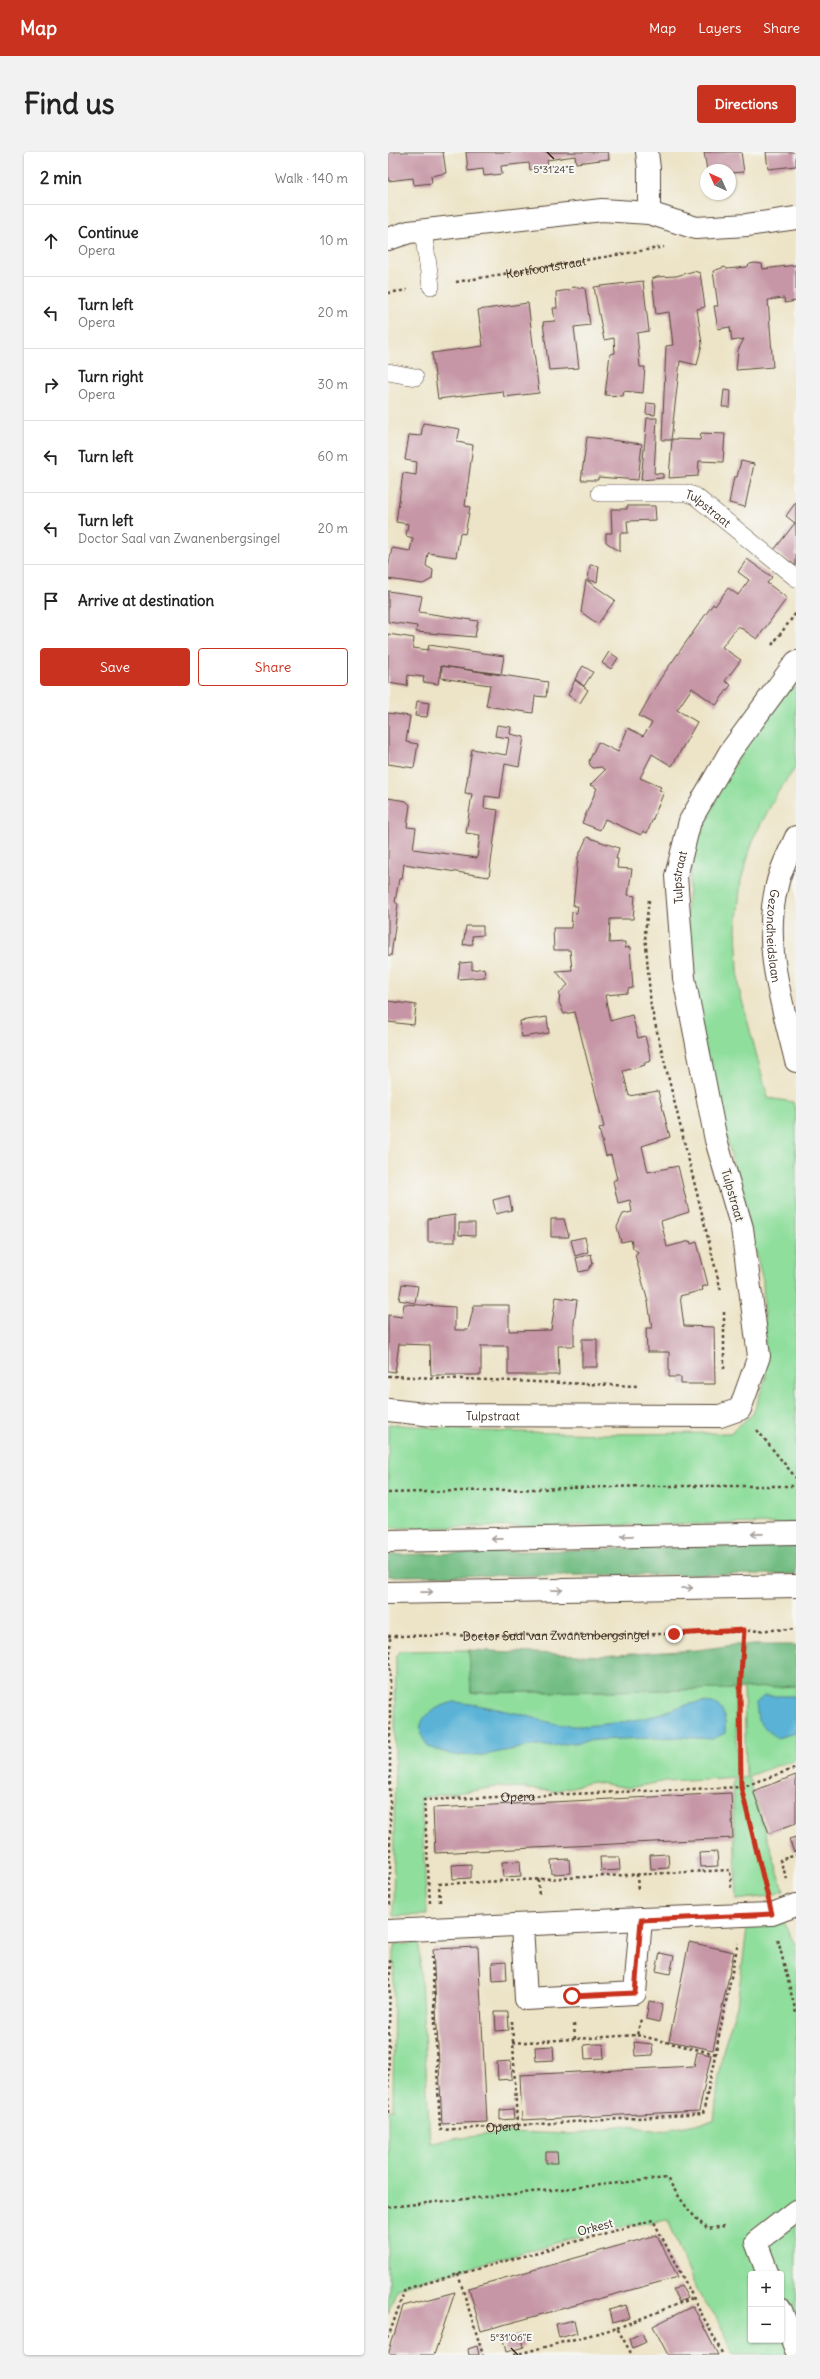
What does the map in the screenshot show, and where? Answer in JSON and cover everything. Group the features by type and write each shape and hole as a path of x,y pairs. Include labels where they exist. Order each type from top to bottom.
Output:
{"street":[{"path":"646,152 649,169 649,214"},
{"path":"388,239 423,231 602,210 649,214 696,228 747,225 796,218"},
{"name":"Tulpstraat","path":"388,1410 434,1415 720,1416 740,1408 758,1356 757,1341 742,1228 716,1140 684,978 676,876 690,821 730,752 796,662"},
{"name":"Gezondheidslaan","path":"796,837 777,884 770,934 775,968 796,1061"},
{"path":"388,1541 796,1533"},
{"path":"388,1593 796,1586"},
{"path":"389,1931 751,1914 796,1905"},
{"path":"522,1925 526,1999 635,1993 641,1920"},
{"path":"767,2271 756,2242 796,2211"},
{"path":"784,2318 796,2350"}],"lane":[{"path":"423,231 431,286"},
{"path":"388,372 415,378"},
{"name":"Tulpstraat","path":"600,493 686,493 695,496 796,578"}],"path":[{"name":"Kortfoortstraat","path":"388,293 684,244 696,228"},
{"path":"388,1376 638,1386"},
{"path":"740,1408 796,1478"},
{"path":"388,1493 646,1486 796,1486"},
{"name":"Doctor Saal van Zwanenbergsingel","path":"389,1636 674,1634 796,1629"},
{"path":"744,1630 740,1691 741,1787 751,1914 796,2013"},
{"path":"388,2113 389,1636"},
{"path":"741,1787 796,1768"},
{"name":"Opera","path":"436,1929 439,1884 730,1870 751,1914 716,2054 703,2114 440,2130 436,1929 424,1800 741,1787"},
{"path":"788,1882 780,1860 796,1855"},
{"path":"637,2035 716,2054"},
{"path":"388,2207 667,2178 685,2207 699,2222 708,2229 724,2226"},
{"name":"Orkest","path":"388,2338 405,2289 653,2220 723,2355"},
{"path":"458,2274 483,2355"},
{"path":"514,2355 617,2328 693,2298"},
{"path":"617,2328 632,2355"}],"green space":[{"path":"796,673 796,767 778,792 754,837 741,880 736,929 739,989 768,1098 793,1102 796,1112 796,1523 388,1528 388,1424 479,1431 605,1434 730,1433 753,1414 766,1377 763,1281 695,1013 685,920 694,849 721,784"},
{"path":"796,1544 796,1574 388,1576 388,1555"},
{"path":"734,1645 796,1645 796,1686 735,1689 471,1693 469,1650 599,1656 697,1650"},
{"path":"469,1650 471,1693 735,1689 738,1777 667,1781 629,1788 593,1782 555,1791 498,1787 421,1798 427,1915 393,1916 396,1658 400,1651"},
{"path":"796,1686 796,1759 748,1776 784,1891 770,1896 737,1900 732,1780 746,1777 744,1688"},
{"path":"783,1922 796,1946 796,2355 733,2355 720,2324 696,2290 668,2220 605,2229 397,2288 388,2314 388,2110 393,2110 394,1945 419,1943 430,2142 507,2132 573,2134 624,2125 658,2131 714,2121 721,2057 737,2005 747,1928"}],"water":[{"path":"764,1696 796,1696 796,1733 776,1738 758,1721 756,1703"},
{"path":"454,1702 520,1714 557,1724 580,1726 614,1723 649,1717 688,1704 704,1702 712,1703 720,1708 725,1720 725,1733 713,1739 681,1737 596,1740 551,1746 530,1746 479,1756 453,1755 428,1747 421,1733 421,1726 422,1721 431,1712"}],"building":[{"path":"388,152 443,152 446,173 431,176 432,183 414,185 413,178 388,181"},
{"path":"466,152 608,152 609,159 576,163 575,156 547,160 548,167 530,170 529,163 501,166 502,174 484,176 483,169 468,171"},
{"path":"704,152 741,152 744,172 736,173 736,164 706,164"},
{"path":"766,152 796,152 796,166 768,169"},
{"path":"750,264 762,264 763,269 796,265 796,301 785,303 784,298 768,300 773,367 736,370 738,350 744,339 732,341 730,327 718,329 714,306 718,306 713,271 725,267 727,269 747,267"},
{"path":"694,271 700,273 705,307 697,309 702,344 697,365 680,361 671,440 662,440 666,346 673,345 669,312 656,314 652,279 657,277 676,276"},
{"path":"643,281 649,331 637,333 640,367 645,367 643,393 624,391 623,396 605,395 610,354 615,353 614,338 604,340 594,287"},
{"path":"572,287 585,288 590,325 574,327 579,368 549,370 543,322 555,321 553,308 557,308 556,292 569,290"},
{"path":"528,303 539,393 504,397 503,391 438,399 432,353 483,346 478,310"},
{"path":"724,390 731,391 730,407 722,407"},
{"path":"647,403 656,404 655,415 646,414"},
{"path":"647,418 657,418 654,473 663,474 663,478 641,480"},
{"path":"423,423 460,429 457,442 473,445 465,506 470,507 465,534 460,533 456,557 428,553 426,566 433,570 432,579 423,584 388,579 388,569 392,548 410,551 413,538 406,536 408,524 396,522 403,473 416,475 417,462 405,460 409,435 421,436"},
{"path":"701,433 725,434 723,462 699,461 698,476 669,478 672,439 700,440"},
{"path":"587,437 642,444 638,480 598,477 598,480 581,480"},
{"path":"741,461 754,464 745,507 729,503 734,477 737,477"},
{"path":"796,502 796,566 774,550 795,523 786,516"},
{"path":"627,506 655,506 656,520 627,521 628,533 620,533 620,552 606,542 606,533 612,533 611,509 627,509"},
{"path":"747,559 772,577 767,583 787,598 757,639 738,626 722,647 741,660 725,681 731,685 716,705 692,688 677,710 697,722 672,766 652,754 640,778 661,787 659,790 664,792 647,833 643,831 641,835 605,819 600,830 582,823 597,788 590,785 605,770 601,767 593,768 589,761 598,742 618,752 628,728 643,736 652,723 639,716 660,679 713,604 715,606 728,588 738,595 749,580 738,572"},
{"path":"590,565 599,566 597,582 588,580"},
{"path":"586,580 615,600 598,624 581,612"},
{"path":"388,591 422,596 419,612 478,621 475,637 416,632 417,626 388,622"},
{"path":"388,634 414,638 413,648 428,650 429,645 504,656 501,674 441,666 438,684 423,682 424,677 408,675 407,686 388,683"},
{"path":"609,652 618,658 611,669 602,663"},
{"path":"442,666 548,682 546,697 535,696 533,713 486,706 490,685 441,678"},
{"path":"583,666 593,672 584,686 575,679"},
{"path":"575,680 588,690 580,703 568,695"},
{"path":"417,701 429,703 427,717 415,716"},
{"path":"388,713 410,716 406,742 418,744 414,768 388,764"},
{"path":"497,725 511,727 510,734 524,737 519,767 505,764 500,798 485,796 484,808 498,810 489,877 404,864 402,879 399,879 395,902 398,904 391,956 388,955 388,798 406,801 410,805 407,827 416,828 413,849 477,858 480,835 466,833 472,794 465,793 472,749 506,755 509,738 495,736"},
{"path":"587,837 619,848 616,859 618,859 617,868 632,869 628,895 635,896 633,919 610,919 609,943 625,942 625,948 630,947 633,988 628,989 628,993 605,995 610,1021 632,1015 638,1038 645,1036 651,1061 644,1063 645,1065 623,1071 629,1096 658,1091 670,1137 642,1146 648,1172 678,1166 689,1212 661,1221 667,1247 690,1241 691,1244 697,1242 708,1285 702,1287 703,1290 680,1296 684,1326 714,1327 715,1384 681,1384 681,1377 669,1377 669,1352 647,1352 646,1328 652,1328 648,1302 635,1255 638,1252 633,1248 631,1240 621,1242 617,1227 623,1214 632,1212 630,1200 618,1203 613,1181 617,1179 611,1155 606,1156 599,1129 604,1127 575,1012 564,1014 559,1002 560,992 568,985 556,971 572,970 570,950 554,950 553,928 571,928 572,912 577,913 578,906 573,906 578,857"},
{"path":"466,926 483,926 483,935 472,936 473,944 463,945"},
{"path":"472,962 472,970 484,968 485,977 458,979 460,963"},
{"path":"388,1001 416,1005 414,1025 388,1022"},
{"path":"547,1017 549,1033 522,1037 520,1021"},
{"path":"509,1196 512,1210 496,1214 493,1200"},
{"path":"455,1215 455,1242 428,1242 428,1219"},
{"path":"551,1219 564,1219 569,1237 551,1237"},
{"path":"459,1223 475,1223 475,1236 459,1235"},
{"path":"585,1237 588,1252 575,1256 571,1240"},
{"path":"591,1254 593,1263 588,1270 579,1272 576,1258"},
{"path":"402,1284 418,1286 415,1303 399,1300"},
{"path":"556,1297 577,1300 574,1322 574,1346 558,1346 559,1375 508,1375 508,1346 481,1346 481,1375 431,1375 430,1345 399,1344 395,1372 388,1371 388,1315 402,1317 404,1304 455,1307 455,1330 468,1330 474,1305 509,1305 509,1331 551,1330"},
{"path":"582,1339 597,1339 597,1367 582,1367"},
{"path":"796,1775 796,1823 769,1833 753,1791"},
{"path":"731,1793 733,1838 435,1853 433,1808"},
{"path":"796,1837 796,1851 794,1852 789,1839"},
{"path":"717,1852 718,1866 700,1867 699,1853"},
{"path":"668,1854 669,1868 651,1869 650,1855"},
{"path":"600,1857 619,1857 620,1870 601,1871"},
{"path":"569,1859 570,1873 552,1874 551,1860"},
{"path":"520,1861 521,1876 503,1877 502,1862"},
{"path":"471,1864 471,1878 453,1879 452,1865"},
{"path":"689,1942 734,1952 713,2050 669,2041"},
{"path":"478,1947 487,2122 442,2124 433,1949"},
{"path":"660,1953 674,1956 670,1974 656,1971"},
{"path":"506,1962 507,1980 493,1981 492,1963"},
{"path":"649,2001 663,2004 659,2022 646,2019"},
{"path":"495,2012 508,2012 509,2030 496,2031"},
{"path":"634,2042 652,2044 653,2055 635,2056"},
{"path":"603,2044 604,2058 585,2059 584,2045"},
{"path":"553,2046 554,2060 536,2061 535,2047"},
{"path":"697,2052 711,2055 699,2111 522,2120 520,2075 694,2066"},
{"path":"511,2061 512,2079 498,2080 497,2062"},
{"path":"513,2109 514,2119 500,2120 500,2110"},
{"path":"546,2152 557,2152 558,2163 546,2163"},
{"path":"657,2235 678,2277 481,2331 469,2288"},
{"path":"681,2285 688,2298 679,2302 673,2290"},
{"path":"455,2292 434,2355 388,2355 403,2306"},
{"path":"626,2305 630,2318 612,2323 609,2310"},
{"path":"693,2306 718,2355 668,2355 653,2326"},
{"path":"574,2320 577,2333 559,2338 556,2324"},
{"path":"642,2333 646,2342 633,2348 629,2339"},
{"path":"521,2334 524,2347 506,2352 503,2339"},
{"path":"477,2346 479,2355 469,2355 468,2349"}],"route":[{"path":"572,1996 635,1993 641,1920 772,1914 741,1787 740,1691 744,1630 674,1634"}]}
